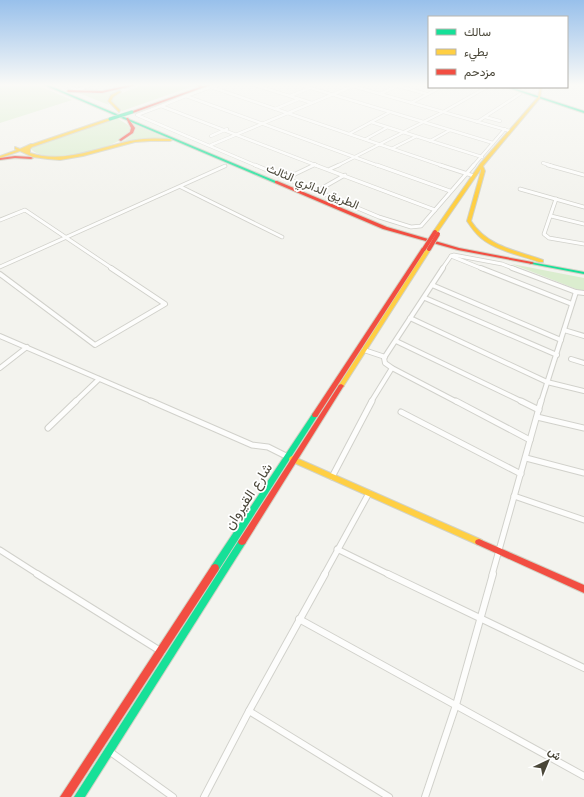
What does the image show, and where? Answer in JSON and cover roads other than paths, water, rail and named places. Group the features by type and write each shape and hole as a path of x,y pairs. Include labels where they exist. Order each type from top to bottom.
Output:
{"main road":[{"path":"19,149 97,122"},
{"path":"0,156 97,122"},
{"path":"19,149 43,157 59,158 74,156 118,142 130,134 133,128 129,122"},
{"name":"الطريق الدائري الثالث","path":"136,122 385,228 442,245 584,273"},
{"name":"الطريق الدائري الثالث","path":"146,122 382,222 443,241 584,269"},
{"name":"شارع القيروان","path":"65,797 162,652 288,457 426,249 448,211 451,209 474,176 481,165 483,158 507,130 518,122"},
{"path":"0,156 66,160 144,138 161,138 187,144"},
{"path":"29,153 28,149 32,145"},
{"path":"19,149 34,156 49,160"},
{"path":"481,165 483,171 469,221 472,228 482,237 494,244 541,261"},
{"name":"شارع القيروان","path":"79,797 364,350 426,249"},
{"path":"516,260 546,270 584,278"},
{"path":"288,457 584,589"}],"street":[{"path":"155,122 379,217 410,227 421,226 466,173 483,158 493,143 507,130"},
{"path":"206,122 435,210"},
{"path":"260,122 450,191"},
{"path":"211,145 267,122"},
{"path":"315,122 474,176"},
{"path":"349,134 371,122"},
{"path":"371,122 483,158"},
{"path":"330,169 423,122"},
{"path":"424,122 493,143"},
{"path":"478,122 507,130"},
{"path":"366,139 386,128"},
{"path":"211,136 227,130"},
{"path":"430,141 450,130"},
{"path":"393,148 415,137"},
{"path":"543,163 584,175"},
{"path":"287,178 315,164"},
{"path":"0,267 225,166"},
{"path":"317,191 345,175"},
{"path":"181,186 282,237"},
{"path":"520,189 584,206"},
{"path":"556,199 544,234 545,236 584,244"},
{"path":"0,220 25,210 165,304 95,345 0,274"},
{"path":"551,216 584,224"},
{"path":"530,440 392,368 384,362 385,357 425,298 451,256 458,254 494,261 576,292 584,293"},
{"path":"451,256 572,304"},
{"path":"432,285 561,340"},
{"path":"425,797 456,705 530,440 576,292"},
{"path":"425,298 557,355"},
{"path":"410,318 547,382 584,391"},
{"path":"564,330 584,336"},
{"path":"0,336 254,446 268,447 288,457"},
{"path":"396,341 539,410"},
{"path":"0,368 27,347"},
{"path":"364,350 385,357"},
{"path":"571,360 584,363"},
{"path":"332,477 375,395 392,368"},
{"path":"48,428 99,379"},
{"path":"402,412 521,474"},
{"path":"537,417 584,428"},
{"path":"526,458 584,474"},
{"path":"204,797 249,711 369,493"},
{"path":"514,496 584,520"},
{"path":"337,549 584,668"},
{"path":"0,550 162,652"},
{"path":"300,619 584,776"},
{"path":"249,711 389,797"},
{"path":"109,751 173,797"}]}
